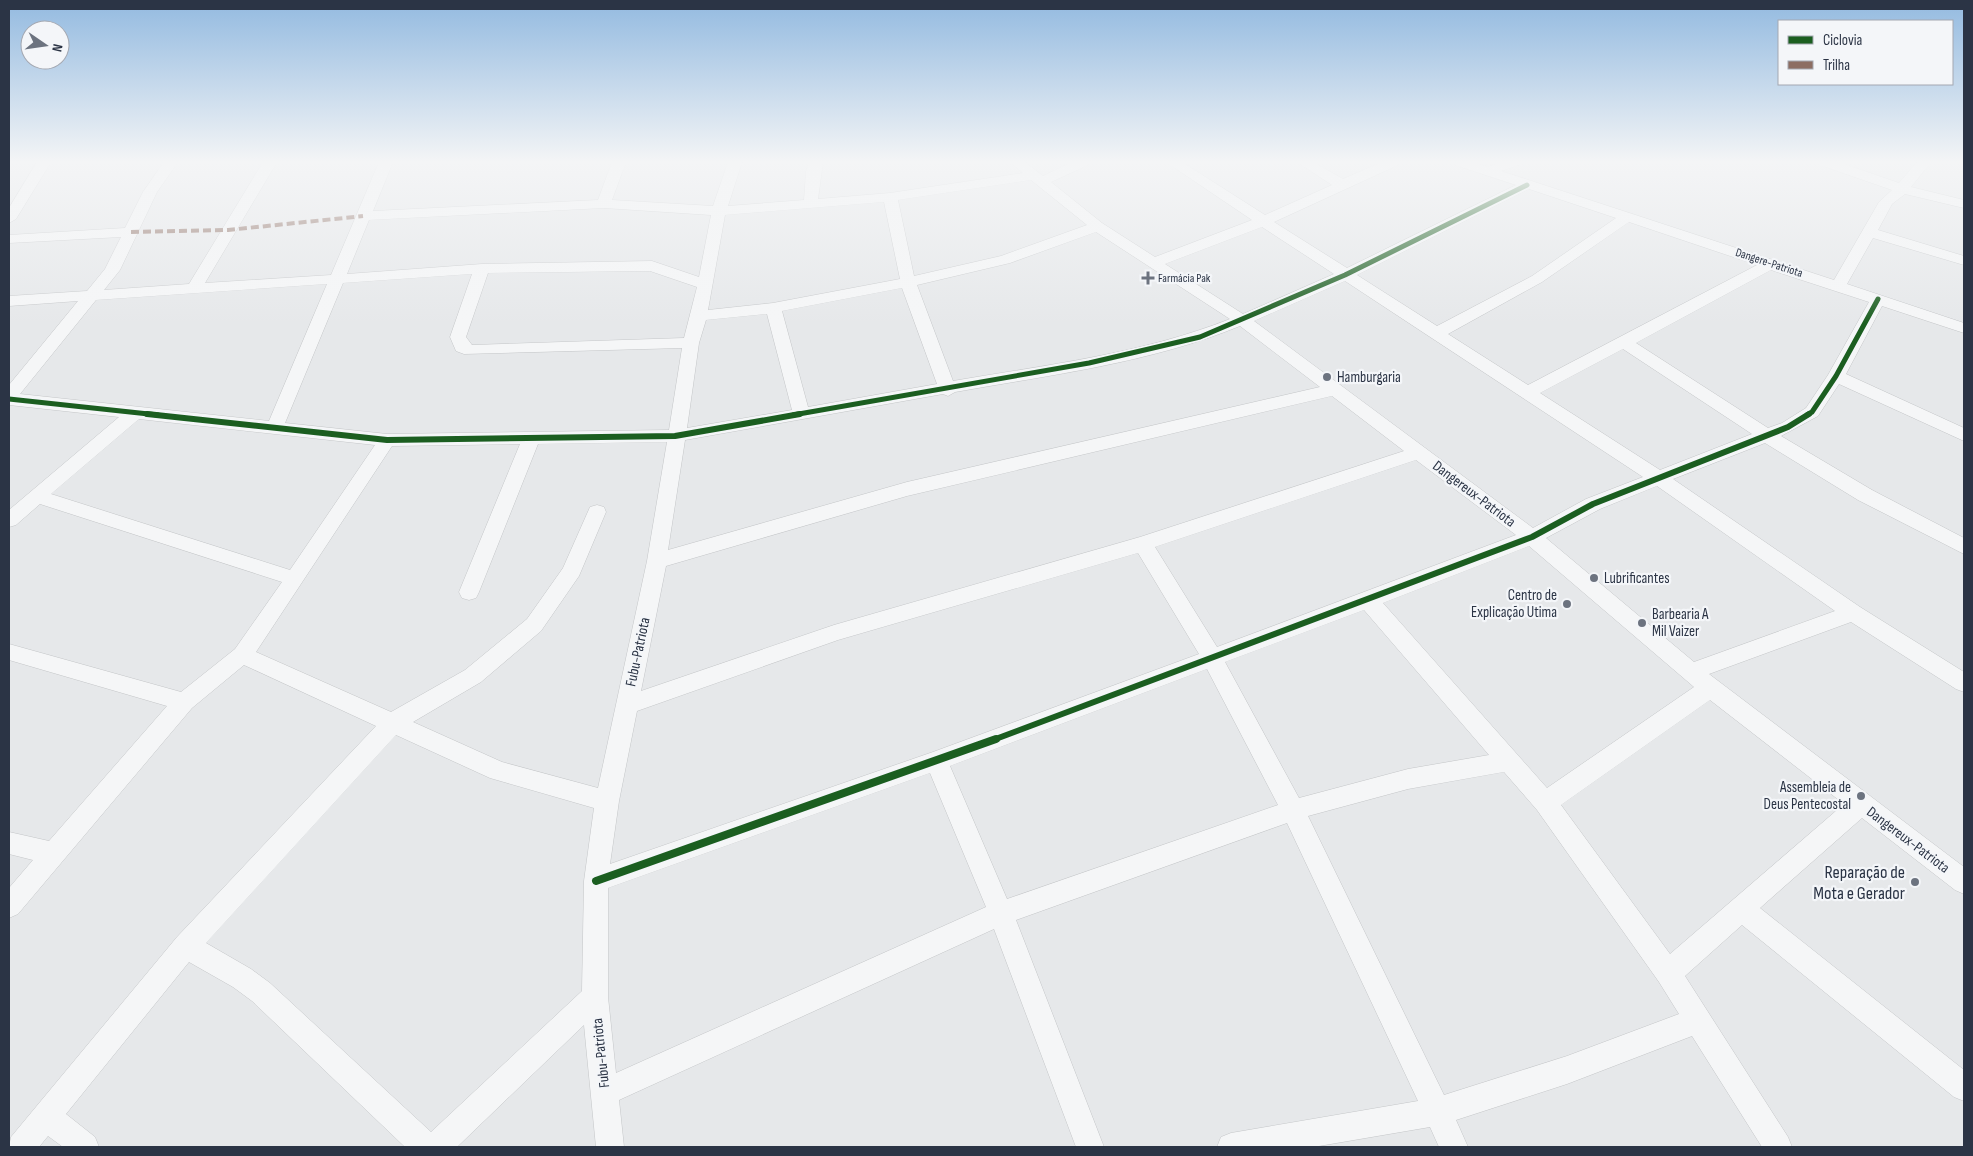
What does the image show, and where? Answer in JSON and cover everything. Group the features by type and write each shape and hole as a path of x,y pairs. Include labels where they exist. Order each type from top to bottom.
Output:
{"street":[{"path":"9,398 116,264 139,216"},
{"path":"195,287 238,216"},
{"path":"275,427 363,216"},
{"name":"Fubu-Patriota","path":"610,1147 595,997 596,881 607,801 657,561 691,343 706,285 719,216"},
{"path":"894,216 908,282 948,390"},
{"name":"Dangereux-Patriota","path":"1084,216 1242,320 1420,452 1532,537 1710,688 1964,882"},
{"path":"1260,216 1345,275 1658,478 1854,613 1964,683"},
{"path":"1153,263 1275,216"},
{"path":"9,398 387,440 675,436 948,390 1104,360 1187,340 1242,320 1345,275 1464,216"},
{"name":"Dangere-Patriota","path":"1624,216 1772,263 1964,328"},
{"path":"1838,286 1879,216"},
{"path":"1437,333 1537,279 1627,217"},
{"path":"699,316 773,308 908,282 1005,260 1097,226"},
{"path":"9,239 131,232"},
{"path":"1870,232 1964,261"},
{"path":"1526,393 1622,342 1707,301 1772,263"},
{"path":"9,301 482,269 652,266 706,285"},
{"path":"482,269 458,337 462,347 470,350 691,343"},
{"path":"596,881 936,761 1368,600 1532,537 1574,513 1788,427 1812,412 1836,376 1878,299"},
{"path":"773,308 802,415"},
{"path":"1622,342 1767,436 1865,495 1964,547"},
{"path":"1836,376 1964,435"},
{"path":"657,561 907,489 1336,389"},
{"path":"9,520 136,412"},
{"path":"469,592 531,438"},
{"path":"9,906 184,702 242,655 387,440"},
{"path":"627,705 881,618 1143,544 1420,452"},
{"path":"38,497 295,579"},
{"path":"21,1147 186,946 394,722 472,676 534,626 572,571 597,512"},
{"path":"1143,544 1212,657 1294,810 1454,1147"},
{"path":"1368,600 1545,803 1668,974 1778,1147"},
{"path":"1691,672 1854,613"},
{"path":"9,652 184,702"},
{"path":"242,655 394,722 498,771 607,801"},
{"path":"1545,803 1710,688"},
{"path":"936,761 1001,914 1090,1147"},
{"path":"606,1092 1001,914 1294,810 1408,780 1510,761"},
{"path":"1668,974 1743,910 1861,804"},
{"path":"9,843 53,853"},
{"path":"1743,910 1964,1087"},
{"path":"186,946 242,978 261,992 426,1147"},
{"path":"437,1147 595,997"},
{"path":"1231,1147 1436,1112 1567,1070 1698,1020"},
{"path":"46,1116 85,1147"}],"marked path":[{"path":"131,232 228,230 363,216"}],"cycle path":[{"path":"9,399 387,440 675,436 1089,363 1200,337 1345,275 1464,216"},
{"path":"596,881 936,761 1368,600 1532,537 1593,504 1788,427 1812,412 1836,376 1878,299"}],"place":[{"name":"Farmácia Pak","path":"1148,278"},
{"name":"Hamburgaria","path":"1327,377"},
{"name":"Lubrificantes","path":"1594,578"},
{"name":"Centro de Explicação Utima","path":"1567,604"},
{"name":"Barbearia A Mil Vaizer","path":"1642,623"},
{"name":"Assembleia de Deus Pentecostal","path":"1861,796"},
{"name":"Reparação de Mota e Gerador","path":"1915,882"}]}
